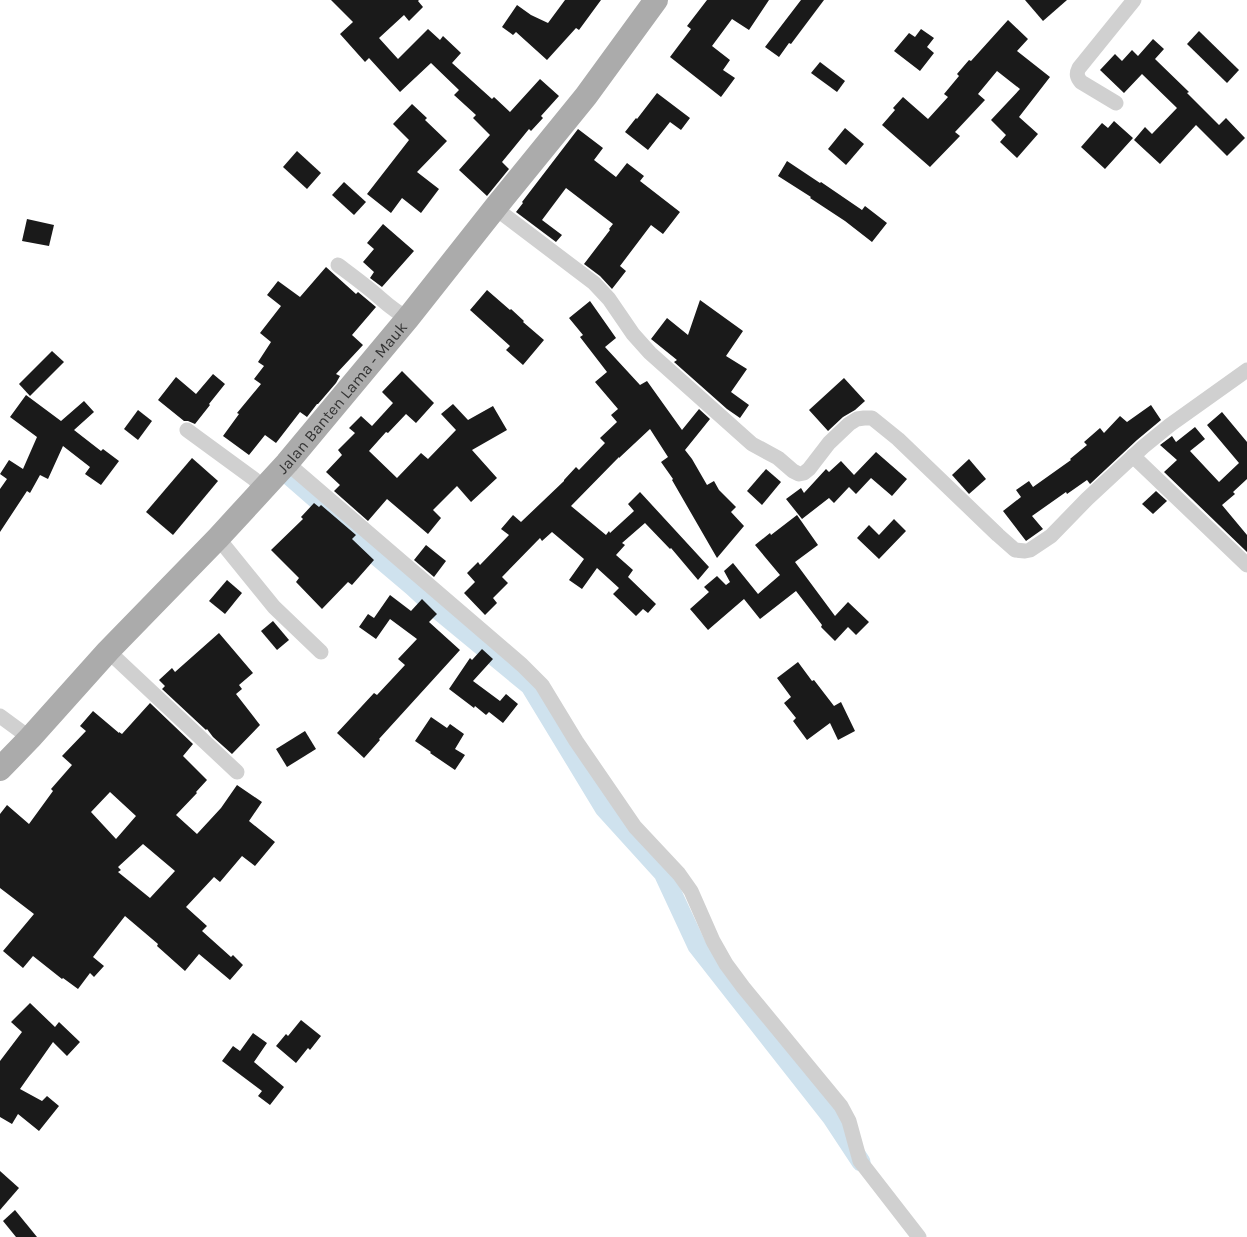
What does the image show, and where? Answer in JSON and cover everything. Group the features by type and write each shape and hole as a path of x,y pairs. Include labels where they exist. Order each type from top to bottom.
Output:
{"main road":[{"name":"Jalan Banten Lama - Mauk","path":"0,769 108,651 218,538 287,463 346,394 586,96 656,0"}],"street":[{"path":"1116,103 1081,82 1077,77 1077,72 1134,0"},
{"path":"495,208 594,283 609,299 633,334 650,353 752,444 778,458 793,471 799,474 809,470 830,443 849,424 857,419 872,418 898,438 1015,550 1030,550 1051,536 1087,499 1143,447 1170,425 1247,370"},
{"path":"338,265 389,307 408,318"},
{"path":"187,430 254,479 263,489"},
{"path":"1133,456 1247,565"},
{"path":"287,463 522,665 542,685 576,741 620,807 635,827 679,874 691,891 713,941 726,964 841,1106 849,1121 860,1161 919,1237"},
{"path":"218,538 274,608 321,652"},
{"path":"108,651 237,772"},
{"path":"0,716 30,738"}],"building":[{"path":"331,0 419,0 423,7 409,21 404,15 379,38 398,59 428,29 440,40 443,36 461,53 452,63 492,99 494,97 510,112 540,79 559,96 541,116 543,118 531,131 529,129 502,162 509,169 487,196 459,170 490,135 473,118 476,115 454,95 459,90 431,63 400,92 369,58 365,62 340,34 353,22"},
{"path":"565,0 601,0 579,30 576,28 547,60 516,32 513,35 502,27 517,5 531,15 548,23"},
{"path":"707,0 769,0 749,30 732,19 712,46 730,60 723,70 735,78 721,97 670,57 691,29 687,26"},
{"path":"801,0 824,0 779,57 765,47"},
{"path":"1025,0 1067,0 1043,21"},
{"path":"1008,20 1028,39 1017,51 1050,77 1019,117 1038,134 1017,158 1000,142 1006,135 991,120 1020,89 997,71 978,94 985,100 955,132 960,136 930,167 882,125 903,97 928,119 948,97 944,94 959,76 957,74"},
{"path":"921,29 934,38 927,47 934,53 920,71 894,51 909,33 915,37"},
{"path":"1199,31 1239,70 1227,83 1187,44"},
{"path":"1153,39 1164,49 1155,59 1219,125 1226,118 1245,138 1227,156 1196,125 1160,164 1134,140 1145,127 1152,134 1177,108 1142,74 1124,93 1100,70 1115,54 1122,61 1132,50 1138,56"},
{"path":"820,62 845,81 837,92 811,73"},
{"path":"657,93 690,118 681,130 670,122 648,150 625,132"},
{"path":"412,104 427,118 425,120 447,141 417,172 439,189 421,213 402,198 391,213 367,194 409,140 393,124"},
{"path":"1114,121 1133,138 1105,169 1081,147 1102,123 1108,128"},
{"path":"845,128 864,144 846,165 828,149"},
{"path":"578,129 603,148 594,160 616,177 627,163 644,176 640,181 680,212 663,234 651,225 620,266 626,271 612,289 600,276 584,264 613,224 566,188 542,220 562,235 556,242 516,212"},
{"path":"297,151 321,173 307,189 283,167"},
{"path":"787,161 862,210 865,206 887,223 872,242 811,197 778,176"},
{"path":"344,182 366,202 354,215 332,195"},
{"path":"27,219 54,225 49,246 22,241"},
{"path":"383,224 414,251 382,287 370,278 374,272 363,262 374,249 367,243"},
{"path":"326,267 356,294 358,292 376,307 352,335 363,345 336,374 340,376 336,383 307,417 300,412 276,443 265,435 249,455 223,436 239,414 237,413 261,384 254,379 264,366 258,362 271,342 260,333 281,306 267,295 278,281 300,297"},
{"path":"487,290 511,309 544,340 523,365 506,350 510,346 470,310"},
{"path":"700,300 743,331 726,356 747,369 731,392 749,405 740,418 727,409 674,362 677,360 651,339 667,318 688,335"},
{"path":"590,301 616,338 605,347 640,385 647,381 682,430 699,409 710,419 685,450 707,485 714,481 719,490 736,507 731,512 744,526 717,558 673,479 661,462 668,457 650,429 619,457 571,506 606,535 634,511 628,504 640,492 709,567 698,580 671,548 645,523 622,543 625,545 616,555 633,570 628,577 656,604 648,613 643,609 636,616 613,594 619,588 597,568 582,589 569,580 584,559 552,532 542,541 540,538 502,577 508,583 493,598 497,603 485,615 464,593 475,582 467,573 478,562 480,565 509,535 501,529 513,515 521,522 576,467 579,470 605,443 600,438 617,422 611,415 618,409 595,382 607,372 580,337 583,335 569,318"},
{"path":"52,351 64,362 30,396 19,384"},
{"path":"402,371 434,403 416,423 406,414 369,451 397,478 421,453 428,459 456,430 441,414 453,404 468,420 493,406 507,430 472,450 497,478 471,502 457,486 433,510 441,518 428,534 387,499 368,521 334,491 340,485 326,472 342,455 338,450 355,433 349,428 361,416 372,426 393,403 382,392"},
{"path":"213,374 225,384 195,424 184,421 158,400 176,377 196,394"},
{"path":"844,378 865,401 828,431 809,410"},
{"path":"26,395 61,421 84,401 94,412 74,430 101,451 103,449 119,461 101,485 85,474 90,467 63,446 48,479 40,475 30,493 27,491 0,532 0,489 7,479 0,474 9,460 23,469 37,437 10,417"},
{"path":"1151,405 1161,420 1090,484 1087,480 1032,516 1043,529 1026,541 1003,511 1021,497 1016,490 1029,481 1033,487 1071,460 1087,445 1084,442 1100,428 1104,433 1120,416 1127,422"},
{"path":"138,410 152,421 138,440 124,429"},
{"path":"1222,412 1247,442 1247,479 1233,492 1235,494 1222,505 1247,535 1247,552 1164,472 1177,460 1160,445 1172,436 1176,442 1195,427 1205,439 1190,451 1219,482 1239,463 1207,425"},
{"path":"876,452 907,479 892,496 871,478 856,494 849,487 834,503 829,498 802,519 786,499 801,488 804,493 826,469 829,472 841,461 854,475"},
{"path":"192,458 218,481 173,535 146,512"},
{"path":"969,459 986,479 969,494 952,475"},
{"path":"766,469 781,482 762,505 747,491"},
{"path":"1156,491 1167,501 1153,514 1142,504"},
{"path":"314,503 319,507 321,505 356,535 352,539 374,560 352,585 348,582 322,609 296,582 299,578 271,550 303,519 301,517"},
{"path":"797,515 818,545 795,562 835,616 848,602 869,622 856,635 848,627 835,641 821,627 822,625 796,591 760,619 744,599 708,630 690,609 709,592 704,587 717,576 726,585 730,582 724,571 733,563 758,594 780,575 755,545"},
{"path":"894,519 906,531 879,559 857,538 869,525 879,535"},
{"path":"426,545 446,561 434,577 414,560"},
{"path":"227,580 242,593 225,614 209,601"},
{"path":"390,595 411,611 422,599 437,614 429,622 460,650 364,758 337,733 374,693 377,695 405,665 398,659 417,639 390,619 376,639 359,627 368,614 374,618"},
{"path":"273,621 289,640 277,650 261,631"},
{"path":"219,633 253,673 239,685 242,689 236,694 260,725 232,754 162,689 165,686 159,680 172,668 175,672"},
{"path":"482,649 493,659 473,681 500,701 506,694 518,704 503,723 489,712 486,715 475,706 474,708 449,689 470,658 472,660"},
{"path":"798,662 834,706 841,702 855,731 838,740 830,723 807,740 793,721 796,718 784,703 791,697 777,678"},
{"path":"150,703 193,744 183,756 207,780 176,815 197,834 221,808 237,785 262,802 249,821 275,842 255,866 242,856 220,882 214,877 186,907 207,926 202,931 231,957 233,955 243,965 230,980 199,954 185,971 157,946 158,944 125,916 93,957 104,966 94,977 90,973 78,989 33,956 23,968 3,951 34,914 0,888 0,814 7,805 29,824 53,791 51,789 72,765 62,756 86,731 80,726 93,711 122,734","holes":["110,792 136,816 116,839 91,812","143,844 175,871 150,898 118,872 121,870 118,867"]},
{"path":"431,717 447,728 450,724 464,734 455,749 465,755 455,770 415,741"},
{"path":"305,731 316,749 287,767 276,749"},
{"path":"30,1003 55,1027 59,1022 80,1042 67,1056 53,1042 20,1089 42,1101 47,1096 59,1106 39,1131 18,1114 12,1124 0,1117 0,1061 22,1032 11,1022"},
{"path":"301,1020 321,1036 296,1063 276,1046 286,1034 288,1036"},
{"path":"253,1033 267,1043 254,1062 284,1087 270,1105 258,1096 262,1091 222,1061 233,1046 240,1051"},
{"path":"0,1171 19,1188 0,1210"},
{"path":"15,1210 37,1237 16,1237 3,1221"}],"waterway":[{"path":"285,472 439,611 530,686 604,808 663,873 697,946 832,1118 861,1162"}]}
